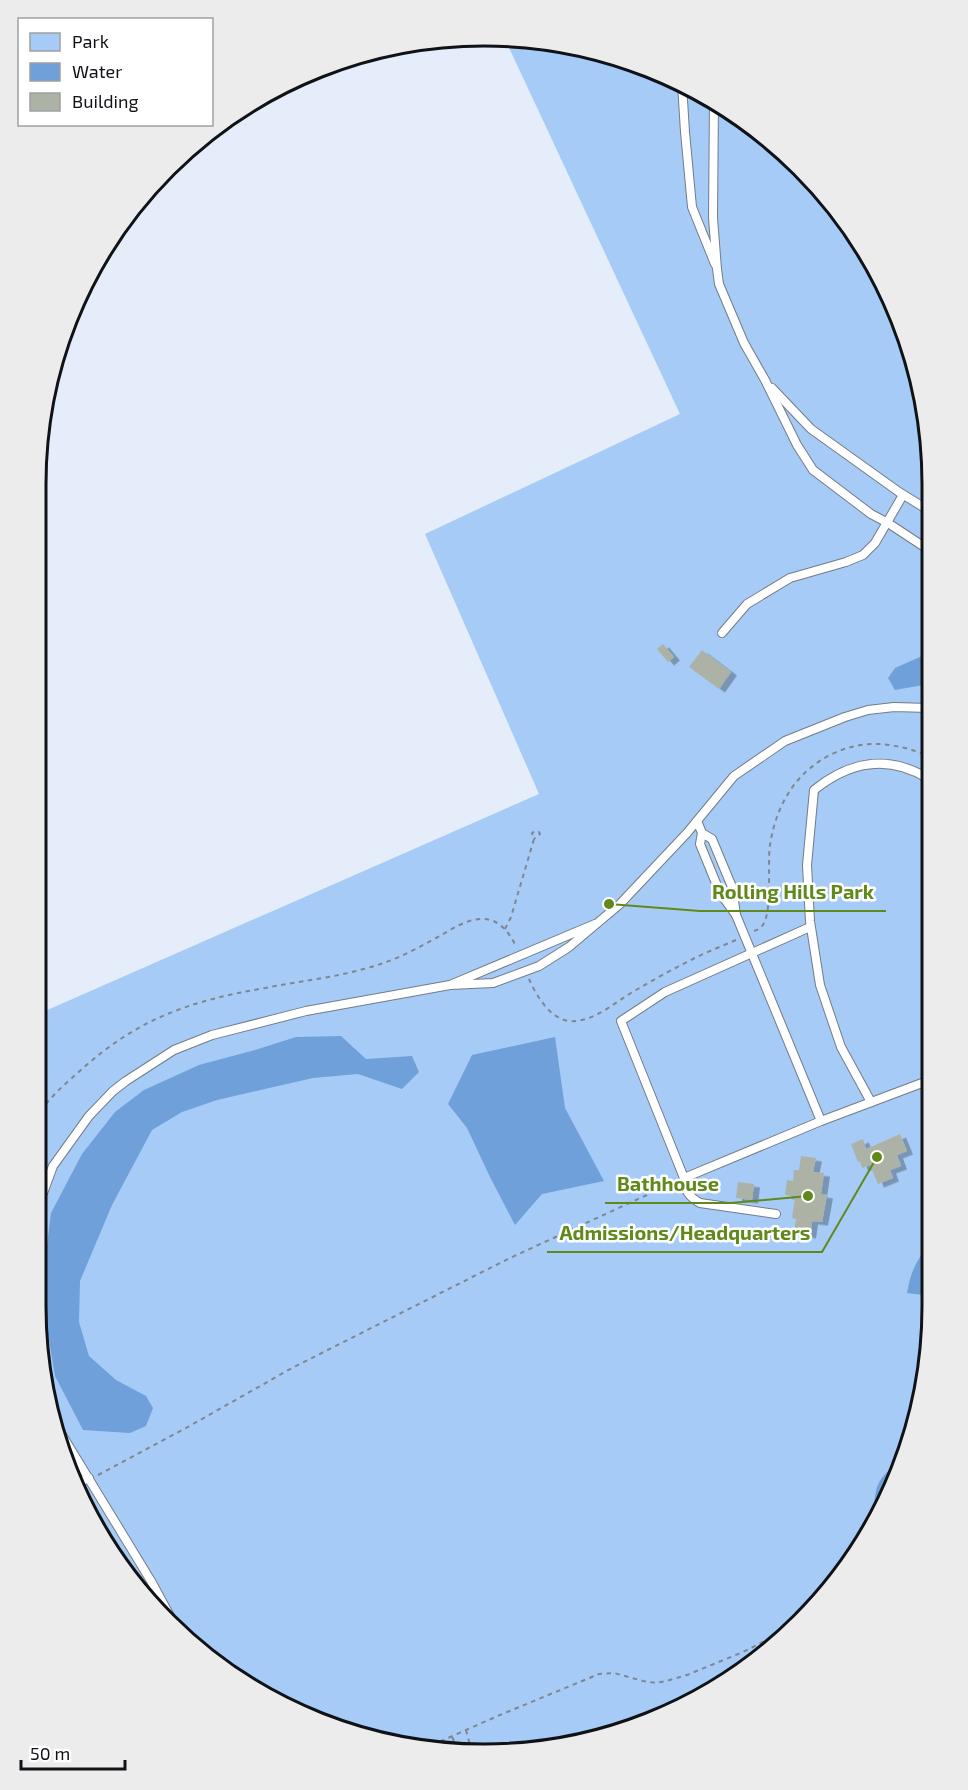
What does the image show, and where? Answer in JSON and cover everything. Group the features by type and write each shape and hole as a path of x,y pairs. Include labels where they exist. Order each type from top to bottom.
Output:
{"lane":[{"path":"683,94 692,207 717,269"},
{"path":"714,112 713,218 717,269 719,284 744,343 797,445 813,470 871,514 922,545"},
{"path":"765,381 811,429 922,506"},
{"path":"722,633 747,604 790,578 863,555 875,543 903,495"},
{"path":"46,1183 52,1166 89,1116 113,1091 174,1050 212,1035 306,1011 450,985 493,983 526,972 569,947 620,904 734,776 785,741 868,710 894,707 922,708"},
{"path":"871,1102 841,1047 820,985 810,927 807,865 814,790 827,779 862,765 900,765 922,775"},
{"path":"696,821 702,833 712,839 732,887 736,915 744,936 821,1121"},
{"path":"702,833 700,844 720,892 736,915"},
{"path":"450,985 595,924"},
{"path":"776,1214 700,1203 687,1193 684,1178 621,1021 665,992 810,927"},
{"path":"684,1178 821,1121 922,1083"},
{"path":"70,1448 162,1601"},
{"path":"83,1480 89,1478"}],"path":[{"path":"526,972 540,999 555,1015 563,1020 571,1021 601,1012 633,991 691,960 744,936 762,926 767,915 770,846 776,819 788,791 802,774 819,760 836,752 866,744 892,744 922,753"},
{"path":"505,929 511,917 534,839"},
{"path":"46,1106 99,1053 130,1032 179,1008 230,994 367,969 406,954 471,920 487,918 498,922 510,934 520,956"},
{"path":"89,1478 103,1474 341,1343 510,1258 684,1178"},
{"path":"441,1741 599,1674 614,1673 656,1683 687,1675 765,1641"},
{"path":"466,1730 470,1744"},
{"path":"452,1737 455,1743"}],"green space":[{"path":"509,47 569,55 625,70 703,105 750,137 772,155 813,196 848,241 876,290 907,371 918,427 922,484 922,1306 918,1363 907,1419 876,1500 848,1549 831,1572 813,1594 772,1635 727,1670 703,1685 625,1720 597,1729 541,1740 513,1743 455,1743 371,1729 317,1710 265,1685 241,1670 196,1635 155,1594 137,1572 105,1525 92,1500 61,1419 47,1335 46,1011 539,794 425,534 680,414"}],"water":[{"path":"922,656 922,685 895,690 888,678 895,668"},
{"path":"341,1036 366,1059 412,1056 419,1072 402,1089 358,1074 313,1078 217,1100 182,1112 152,1130 112,1205 80,1281 79,1322 89,1356 116,1380 146,1396 153,1408 146,1426 130,1433 83,1430 55,1376 47,1327 46,1306 46,1253 51,1213 82,1154 115,1112 144,1090 199,1065 296,1037"},
{"path":"555,1037 565,1108 604,1181 542,1194 515,1225 467,1128 448,1104 472,1055"},
{"path":"921,1255 922,1295 907,1293 910,1278"}],"building":[{"path":"663,644 674,657 668,662 657,649"},
{"path":"702,650 731,672 719,689 689,667"},
{"path":"900,1134 907,1151 897,1155 901,1166 890,1170 893,1178 878,1184 870,1165 862,1168 851,1144 863,1139 866,1149"},
{"path":"801,1156 816,1158 813,1172 824,1173 821,1194 827,1195 822,1222 812,1221 810,1235 794,1232 796,1219 792,1218 795,1197 785,1195 787,1180 793,1181 794,1170 799,1170"},
{"path":"738,1182 754,1184 752,1200 736,1198"}],"place":[{"name":"Rolling Hills Park","path":"609,904"},
{"name":"Admissions/Headquarters","path":"877,1157"},
{"name":"Bathhouse","path":"808,1196"}]}
